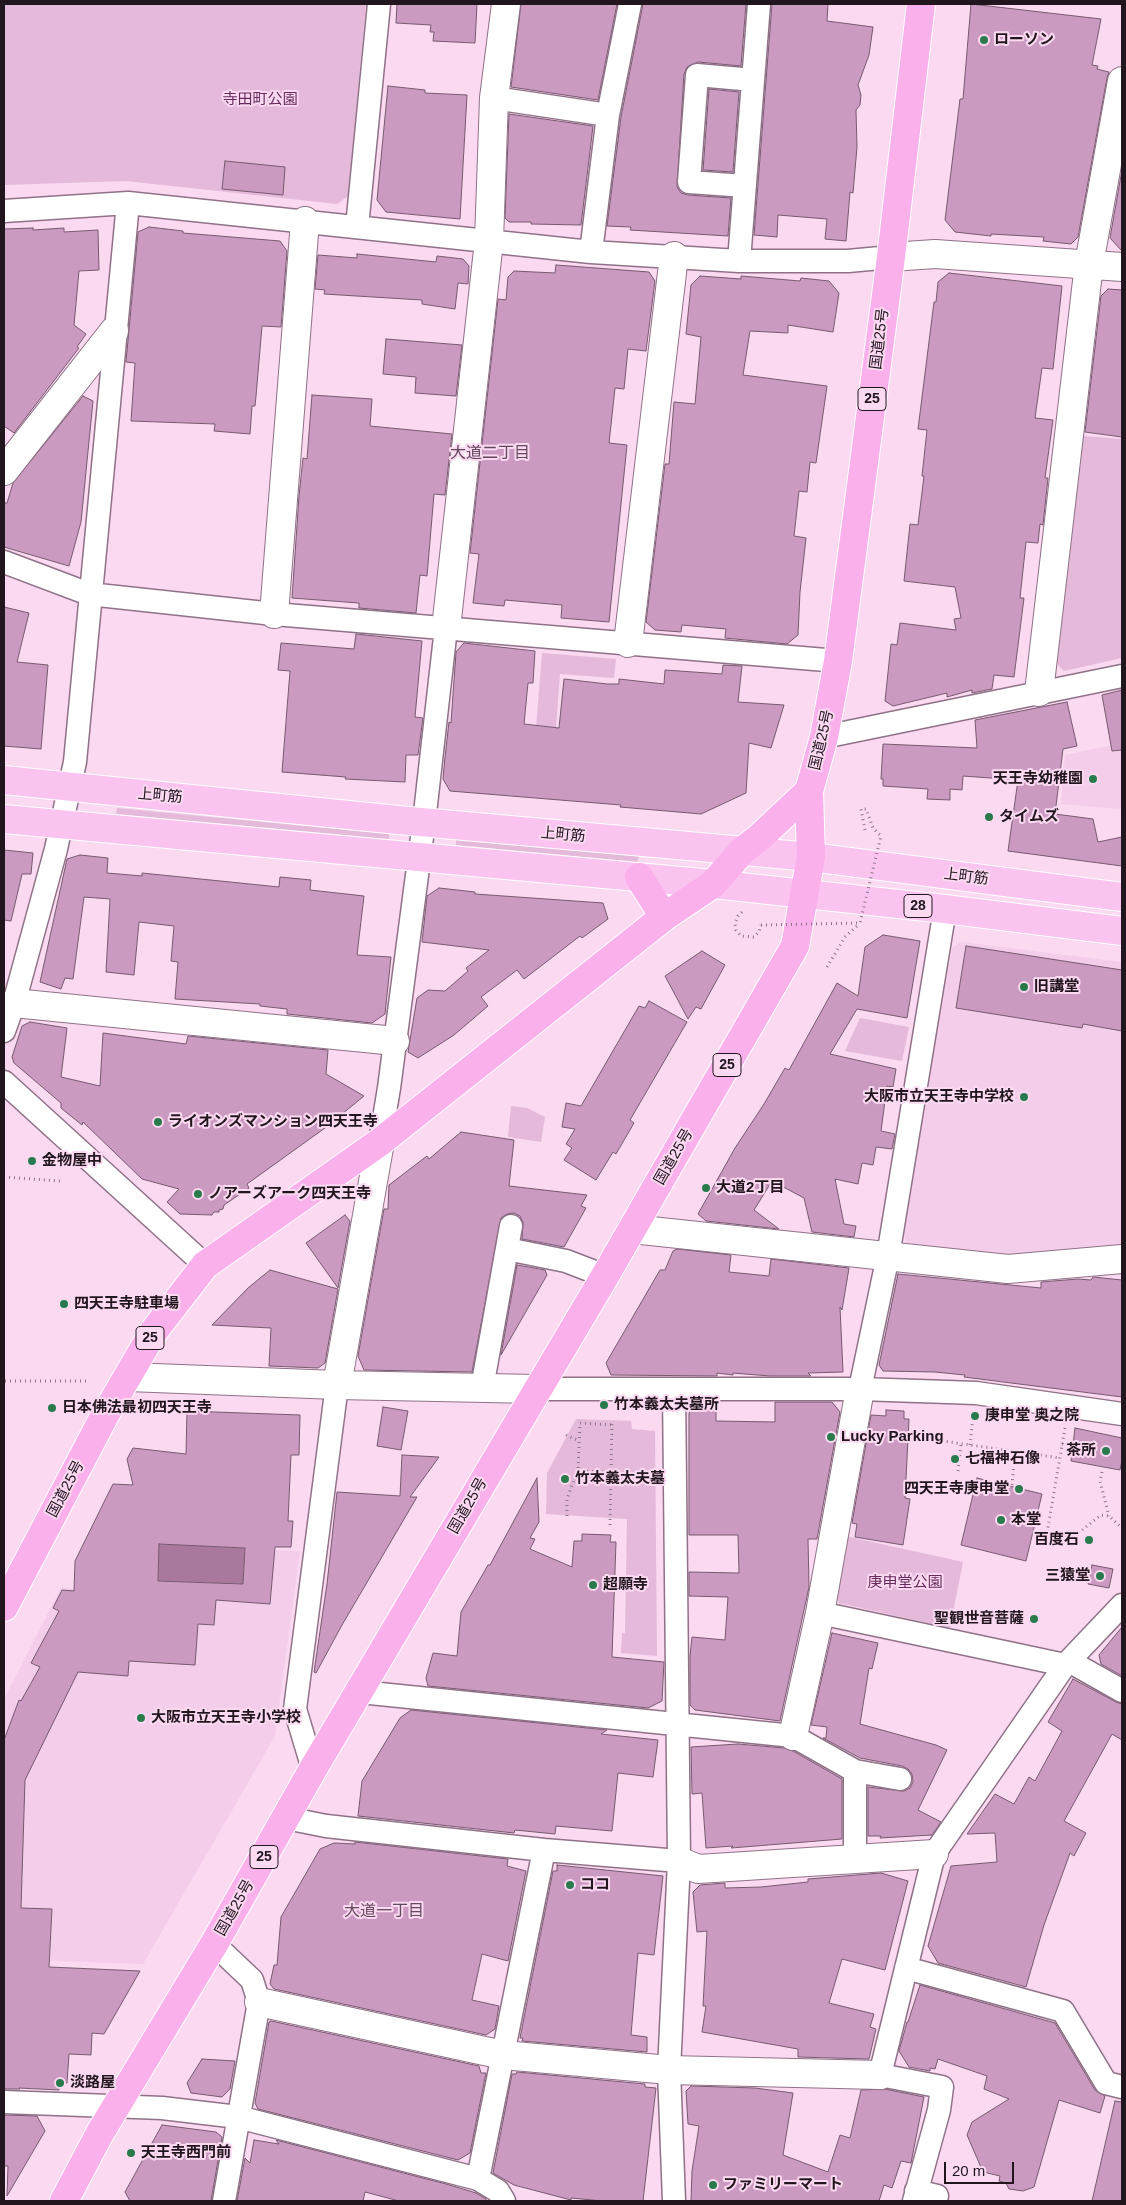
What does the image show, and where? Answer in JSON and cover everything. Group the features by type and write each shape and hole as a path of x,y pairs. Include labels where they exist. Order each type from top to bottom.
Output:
{"highway":[{"name":"国道25号","path":"64,2201 100,2133 117,2108 214,1944 312,1770 360,1692 536,1389 632,1229 795,946 811,857 809,791 824,737 838,661 891,257 921,4"},
{"name":"国道25号","path":"4,1607 105,1415 154,1331 205,1265 380,1142 664,917 713,884 742,851 760,837 809,791"},
{"path":"639,877 664,917"}],"main road":[{"name":"上町筋","path":"4,780 424,822 811,857 1122,897"},
{"path":"4,819 713,884"},
{"name":"28","path":"713,884 945,909 1122,931"}],"street":[{"path":"357,227 379,4"},
{"path":"312,1770 295,1710 337,1385 380,1142 424,822 489,241 494,98 506,4"},
{"path":"591,252 608,115 630,4"},
{"path":"739,261 759,4"},
{"path":"745,186 689,182 697,75 753,80"},
{"path":"1039,692 1089,264 1122,81"},
{"path":"494,98 608,115"},
{"path":"4,210 128,204 591,252 739,261 848,261 935,254 1122,267"},
{"path":"4,1031 14,1003 61,824 75,762 89,594 128,204"},
{"path":"274,614 306,222"},
{"path":"628,643 674,256"},
{"path":"4,471 114,331"},
{"path":"4,562 89,594 274,614 838,661"},
{"path":"824,737 1122,676"},
{"path":"793,1736 820,1613 860,1389 888,1256 945,909"},
{"path":"14,1003 395,1041"},
{"path":"4,1082 205,1265"},
{"path":"482,1388 511,1226"},
{"path":"632,1229 1008,1269 1122,1259"},
{"path":"507,1249 566,1261 604,1276"},
{"path":"128,1377 337,1385 482,1388 860,1389 976,1393 1122,1414"},
{"path":"674,1389 679,1861 669,2070 674,2201"},
{"path":"880,2075 934,1854 1067,1663 1122,1605"},
{"path":"820,1613 1067,1663 1122,1691"},
{"path":"360,1692 793,1736 855,1771 900,1779"},
{"path":"855,1771 855,1859"},
{"path":"286,1818 326,1826 544,1850 679,1861 698,1869 934,1854"},
{"path":"478,2179 544,1850"},
{"path":"214,1944 252,1980 259,2002 224,2201"},
{"path":"906,1968 1063,2011 1106,2083 1122,2087"},
{"path":"259,2002 504,2055 669,2070 880,2075 942,2087 922,2196"},
{"path":"4,2102 117,2108 162,2108 238,2117 478,2179 498,2191 504,2201"}],"path":[{"path":"827,967 845,937 860,923 881,836 874,828 866,809 861,809 865,830"},
{"path":"742,912 735,923 736,930 741,936 754,937 759,932 761,925 860,923"},
{"path":"4,1177 60,1181"},
{"path":"5,1381 87,1381"},
{"path":"970,1445 976,1393"},
{"path":"1069,1406 1047,1532 1072,1538 1101,1515 1109,1516"},
{"path":"610,1525 612,1420"},
{"path":"567,1516 567,1499 577,1471 580,1423 613,1425"},
{"path":"566,1435 579,1441"},
{"path":"922,1438 1060,1458"},
{"path":"958,1471 961,1444"},
{"path":"1062,1444 1089,1446"},
{"path":"1012,1485 1015,1452"},
{"path":"577,1471 611,1472"},
{"path":"1102,1472 1100,1481 1109,1516 1122,1528"}],"shaded area":[{"name":"天王寺幼稚園","path":"1122,743 1122,809 1061,804 1065,755"},
{"name":"大阪市立天王寺中学校","path":"961,942 1122,962 1122,1247 1011,1257 907,1243 902,1231 952,948"},
{"name":"大阪市立天王寺小学校","path":"111,1533 266,1550 300,1551 275,1736 143,1964 4,1959 4,1699 61,1588 106,1590"},
{"path":"159,1544 245,1548 243,1584 158,1581"}],"green space":[{"name":"寺田町公園","path":"4,4 366,4 348,196 337,204 126,181 4,185"},
{"path":"1083,436 1122,439 1122,658 1064,671 1055,662"},
{"path":"542,653 616,659 614,678 560,674 554,754 534,753"},
{"path":"117,808 389,834 389,839 116,814"},
{"path":"456,840 639,856 637,862 456,845"},
{"path":"860,1018 909,1027 902,1061 845,1051"},
{"path":"511,1106 527,1108 545,1117 541,1142 508,1137"},
{"path":"576,1419 631,1421 632,1429 655,1431 657,1656 621,1653 622,1633 625,1633 627,1519 546,1514 547,1473"},
{"name":"庚申堂公園","path":"845,1536 963,1562 950,1628 839,1603 832,1591"}],"building":[{"path":"397,4 477,4 475,43 433,41 434,32 430,32 431,25 396,23"},
{"path":"521,4 617,4 598,100 511,87"},
{"path":"643,4 746,4 741,66 698,62 687,67 684,74 677,187 681,193 688,195 731,198 728,236 630,230 631,227 607,226 621,117"},
{"path":"772,4 828,4 827,21 873,27 869,55 858,85 861,95 860,105 856,110 857,147 853,193 850,192 846,241 825,239 827,219 778,215 777,237 754,235"},
{"path":"971,4 1101,19 1092,65 1098,66 1097,69 1109,72 1078,237 1071,244 1043,241 1044,237 991,234 991,236 955,232 945,220 960,99 963,99"},
{"path":"388,86 425,90 425,93 467,95 460,219 386,212 377,200"},
{"path":"709,89 739,92 733,172 703,170"},
{"path":"509,114 593,126 581,225 509,222 505,218"},
{"path":"225,161 285,167 283,195 222,189"},
{"path":"1122,170 1122,251 1110,238"},
{"path":"149,227 183,231 183,233 280,241 287,251 281,327 262,326 255,406 252,406 250,434 214,431 215,424 131,421 135,363 126,362 138,232"},
{"path":"33,228 33,230 64,228 64,232 98,230 99,270 79,271 74,325 86,334 77,347 79,348 14,433 4,426 4,229"},
{"path":"357,254 436,262 437,256 463,259 469,266 468,284 458,283 455,309 422,304 422,300 324,294 325,290 315,289 318,255 357,258"},
{"path":"556,265 649,272 655,281 646,351 628,349 624,389 615,388 609,443 627,445 609,622 561,618 562,605 505,600 504,606 473,603 479,554 470,553 498,299 506,300 508,277 514,271 555,273"},
{"path":"949,273 1062,286 1053,369 1042,368 1035,418 1053,420 1045,478 1048,478 1043,525 1040,524 1038,543 1026,542 1020,598 1024,598 1014,677 994,675 992,689 972,693 972,690 947,697 947,693 893,706 885,701 891,644 897,645 900,623 956,630 954,619 961,618 955,587 904,581 910,524 918,525 924,476 922,476 927,430 918,429 934,302 936,302 938,282"},
{"path":"700,276 741,279 741,276 800,281 801,278 829,281 839,293 833,332 788,325 788,333 750,331 743,375 827,386 816,463 810,462 807,492 799,491 794,536 806,538 800,592 798,635 787,644 725,638 726,629 682,625 681,632 655,630 646,622 665,464 669,464 674,402 695,404 701,337 686,334 691,285"},
{"path":"1108,289 1122,290 1122,437 1085,432 1101,296"},
{"path":"386,339 462,345 456,396 415,393 416,377 383,374"},
{"path":"312,395 372,399 370,426 452,434 445,495 434,494 427,576 420,575 416,613 359,608 359,603 292,598 299,496 303,458 307,459"},
{"path":"83,396 93,401 81,522 69,566 4,547 4,503 7,503 13,483"},
{"path":"4,607 29,613 17,662 48,665 41,749 4,746"},
{"path":"356,634 422,641 415,717 423,718 418,755 406,755 405,782 345,779 346,777 282,772 290,671 278,670 281,643 354,649"},
{"path":"464,643 535,651 533,683 528,683 524,724 559,728 564,679 607,684 619,684 619,679 664,684 665,670 722,674 723,665 742,666 738,702 784,705 771,748 749,743 746,793 701,814 620,807 621,805 450,791 443,779 445,757 449,722 451,723 456,652"},
{"path":"1122,690 1122,750 1112,751 1102,695"},
{"path":"1067,702 1077,746 1063,749 1055,814 1093,819 1098,842 1122,837 1122,866 1008,851 1018,780 963,776 962,790 950,789 950,800 927,799 928,789 883,786 883,779 881,779 883,744 977,748 975,720"},
{"path":"4,850 33,853 31,874 22,874 11,921 4,920"},
{"path":"80,855 108,858 107,873 142,876 142,873 279,887 280,877 311,880 310,890 364,896 357,955 391,957 385,1014 372,1023 287,1014 287,1009 260,1006 260,1004 175,999 178,962 171,961 174,926 139,922 134,975 106,972 110,899 84,897 73,979 65,978 61,989 40,982 67,859"},
{"path":"439,888 475,892 475,894 603,903 608,919 582,938 580,936 524,979 517,970 481,997 488,1006 454,1035 418,1058 408,1052 417,998 428,990 445,991 468,971 466,968 489,950 422,942 427,896"},
{"path":"883,935 920,941 907,1018 857,1009 830,1054 896,1069 893,1087 887,1086 881,1131 895,1134 892,1149 876,1147 873,1165 862,1163 858,1184 835,1179 844,1224 856,1226 854,1237 812,1232 804,1198 772,1181 754,1210 779,1229 706,1221 698,1214 735,1148 785,1068 789,1070 837,983 858,996 865,947"},
{"name":"旧講堂","path":"966,946 1122,970 1122,1031 1083,1024 1082,1028 956,1008"},
{"path":"702,951 725,965 701,1009 696,1007 688,1019 665,976"},
{"path":"649,1001 687,1022 630,1120 634,1123 616,1154 613,1152 596,1180 564,1160 572,1148 566,1144 575,1129 562,1127 566,1103 581,1106 639,1006 645,1008"},
{"path":"30,1022 67,1028 61,1077 100,1086 103,1033 186,1044 188,1036 328,1050 326,1074 364,1096 325,1128 247,1184 249,1188 224,1205 223,1209 219,1210 219,1212 214,1212 212,1215 180,1214 167,1202 179,1189 142,1179 83,1122 82,1125 61,1108 61,1103 14,1063 12,1057 22,1026"},
{"path":"461,1132 514,1140 509,1186 587,1195 581,1206 586,1208 564,1247 522,1239 523,1222 520,1216 514,1213 507,1214 501,1218 472,1372 364,1370 358,1356 384,1209 388,1209 389,1185 427,1156 429,1159"},
{"path":"345,1215 350,1221 338,1288 306,1243"},
{"path":"677,1249 731,1255 729,1272 769,1276 771,1259 849,1268 842,1310 840,1307 843,1372 808,1373 811,1376 770,1376 733,1373 733,1375 717,1373 717,1376 611,1375 606,1363 660,1270 665,1270 673,1251"},
{"path":"517,1265 545,1270 547,1275 501,1355"},
{"path":"270,1270 338,1289 325,1363 318,1368 269,1366 271,1328 212,1325 248,1288"},
{"path":"898,1274 1041,1288 1041,1282 1078,1279 1091,1280 1093,1277 1122,1280 1122,1397 964,1377 965,1375 935,1372 883,1371 879,1365"},
{"path":"700,1402 716,1402 716,1421 775,1422 775,1402 832,1402 840,1412 817,1539 808,1539 809,1587 780,1721 695,1710 690,1705 692,1637 725,1640 728,1597 689,1596 689,1572 739,1573 738,1535 689,1535 689,1413"},
{"path":"383,1407 408,1411 401,1450 377,1446"},
{"path":"886,1410 904,1411 904,1419 909,1419 905,1498 910,1499 903,1545 855,1537 857,1524 852,1523 871,1415 886,1416"},
{"path":"187,1411 300,1415 299,1455 291,1455 288,1521 293,1521 291,1547 275,1547 270,1604 216,1600 214,1625 198,1624 195,1665 129,1661 128,1676 78,1672 25,1780 21,1908 52,1909 49,1967 140,1971 104,2034 92,2033 91,2055 69,2054 67,2083 60,2082 59,2090 4,2089 4,1740 19,1700 21,1701 40,1667 31,1663 59,1611 53,1608 62,1590 74,1591 75,1561 113,1484 133,1485 127,1459 133,1448 186,1454","holes":["159,1544 245,1548 243,1584 158,1581"]},
{"name":"茶所","path":"1075,1428 1122,1438 1120,1470 1071,1461"},
{"path":"402,1455 439,1457 410,1497 417,1497 316,1673 314,1672 327,1584 337,1492 400,1496"},
{"path":"537,1478 539,1522 530,1538 535,1539 530,1549 572,1567 574,1541 582,1541 582,1534 611,1535 610,1542 616,1542 612,1657 664,1662 662,1701 648,1708 428,1686 426,1678 433,1653 457,1656 461,1612 488,1565 490,1565"},
{"name":"本堂","path":"977,1478 1042,1494 1026,1561 961,1545"},
{"name":"三猿堂","path":"1092,1565 1113,1569 1109,1588 1088,1584"},
{"path":"1122,1627 1122,1676 1101,1664 1099,1655"},
{"path":"832,1633 878,1643 872,1669 869,1668 860,1724 936,1745 947,1750 918,1810 941,1822 932,1835 880,1838 881,1836 868,1836 868,1787 904,1791 910,1788 913,1782 912,1774 902,1766 860,1758 823,1738 826,1738 827,1727 811,1725"},
{"path":"1073,1679 1122,1704 1122,1740 1112,1734 1064,1821 1086,1833 1074,1856 1070,1853 1044,1925 1026,1987 938,1963 928,1946 951,1866 997,1862 995,1833 967,1834 995,1794 1014,1804 1029,1777 1035,1781 1062,1731 1048,1722"},
{"path":"411,1710 607,1730 601,1734 658,1740 653,1777 618,1773 612,1831 556,1826 555,1834 515,1830 514,1833 358,1816 362,1781 400,1718"},
{"path":"738,1744 784,1748 793,1751 842,1779 842,1839 731,1848 733,1846 706,1848 702,1793 692,1794 691,1747"},
{"path":"355,1842 508,1859 507,1866 526,1871 508,1961 482,1954 472,2000 499,2006 495,2029 486,2035 274,1989 270,1984 274,1965 277,1965 281,1917 320,1849 334,1843 355,1844"},
{"path":"557,1865 663,1876 654,1955 638,1953 631,2035 647,2037 647,2052 522,2041 523,2038 520,2038 553,1871 557,1871"},
{"path":"881,1873 908,1881 885,1970 842,1959 829,2003 874,2014 870,2027 876,2029 869,2059 798,2057 798,2049 702,2032 706,2006 703,2006 707,1931 697,1932 693,1892 700,1885 725,1883 725,1888 761,1887 808,1882 808,1879"},
{"path":"920,1985 1055,2023 1095,2090 1105,2096 1100,2113 1059,2100 1034,2187 1023,2191 1009,2189 1006,2183 999,2181 1000,2176 983,2172 967,2135 972,2122 1009,2099 984,2089 987,2076 938,2059 935,2069 930,2068 930,2071 909,2067 899,2051"},
{"path":"269,2022 479,2066 481,2073 486,2073 470,2153 458,2160 258,2109 255,2103"},
{"path":"202,2059 235,2061 230,2089 222,2097 191,2093 187,2083"},
{"path":"517,2072 645,2084 645,2087 656,2088 643,2201 602,2201 571,2198 571,2200 514,2185 493,2173 512,2074"},
{"path":"691,2086 755,2088 793,2093 783,2155 828,2172 840,2135 850,2138 861,2090 885,2089 924,2097 911,2163 901,2161 892,2188 884,2185 879,2201 691,2201 692,2171 699,2126 688,2124 686,2091"},
{"path":"1115,2101 1122,2102 1122,2201 1092,2201"},
{"path":"4,2115 37,2116 45,2131 7,2196 8,2166 4,2166"},
{"path":"162,2125 216,2132 222,2137 211,2201 130,2201 125,2192"},
{"path":"254,2140 279,2144 276,2140 446,2184 476,2193 486,2199 486,2201 399,2201 365,2192 363,2201 237,2201 245,2158 250,2163"}],"place":[{"name":"ローソン","path":"984,40"},
{"name":"天王寺幼稚園","path":"1093,779"},
{"name":"タイムズ","path":"989,817"},
{"name":"旧講堂","path":"1024,987"},
{"name":"大阪市立天王寺中学校","path":"1024,1097"},
{"name":"ライオンズマンション四天王寺","path":"158,1122"},
{"name":"金物屋中","path":"32,1161"},
{"name":"大道2丁目","path":"706,1188"},
{"name":"ノアーズアーク四天王寺","path":"198,1194"},
{"name":"四天王寺駐車場","path":"64,1304"},
{"name":"竹本義太夫墓所","path":"604,1405"},
{"name":"日本佛法最初四天王寺","path":"52,1408"},
{"name":"庚申堂 奥之院","path":"975,1416"},
{"name":"Lucky Parking","path":"831,1437"},
{"name":"茶所","path":"1106,1451"},
{"name":"七福神石像","path":"955,1459"},
{"name":"竹本義太夫墓","path":"565,1479"},
{"name":"四天王寺庚申堂","path":"1019,1489"},
{"name":"本堂","path":"1001,1520"},
{"name":"百度石","path":"1089,1540"},
{"name":"三猿堂","path":"1100,1576"},
{"name":"超願寺","path":"593,1585"},
{"name":"聖観世音菩薩","path":"1034,1619"},
{"name":"大阪市立天王寺小学校","path":"141,1718"},
{"name":"ココ","path":"570,1885"},
{"name":"淡路屋","path":"60,2083"},
{"name":"天王寺西門前","path":"131,2153"},
{"name":"ファミリーマート","path":"713,2185"}],"district":[{"name":"大道二丁目","path":"490,454"},
{"name":"大道一丁目","path":"384,1912"}]}
